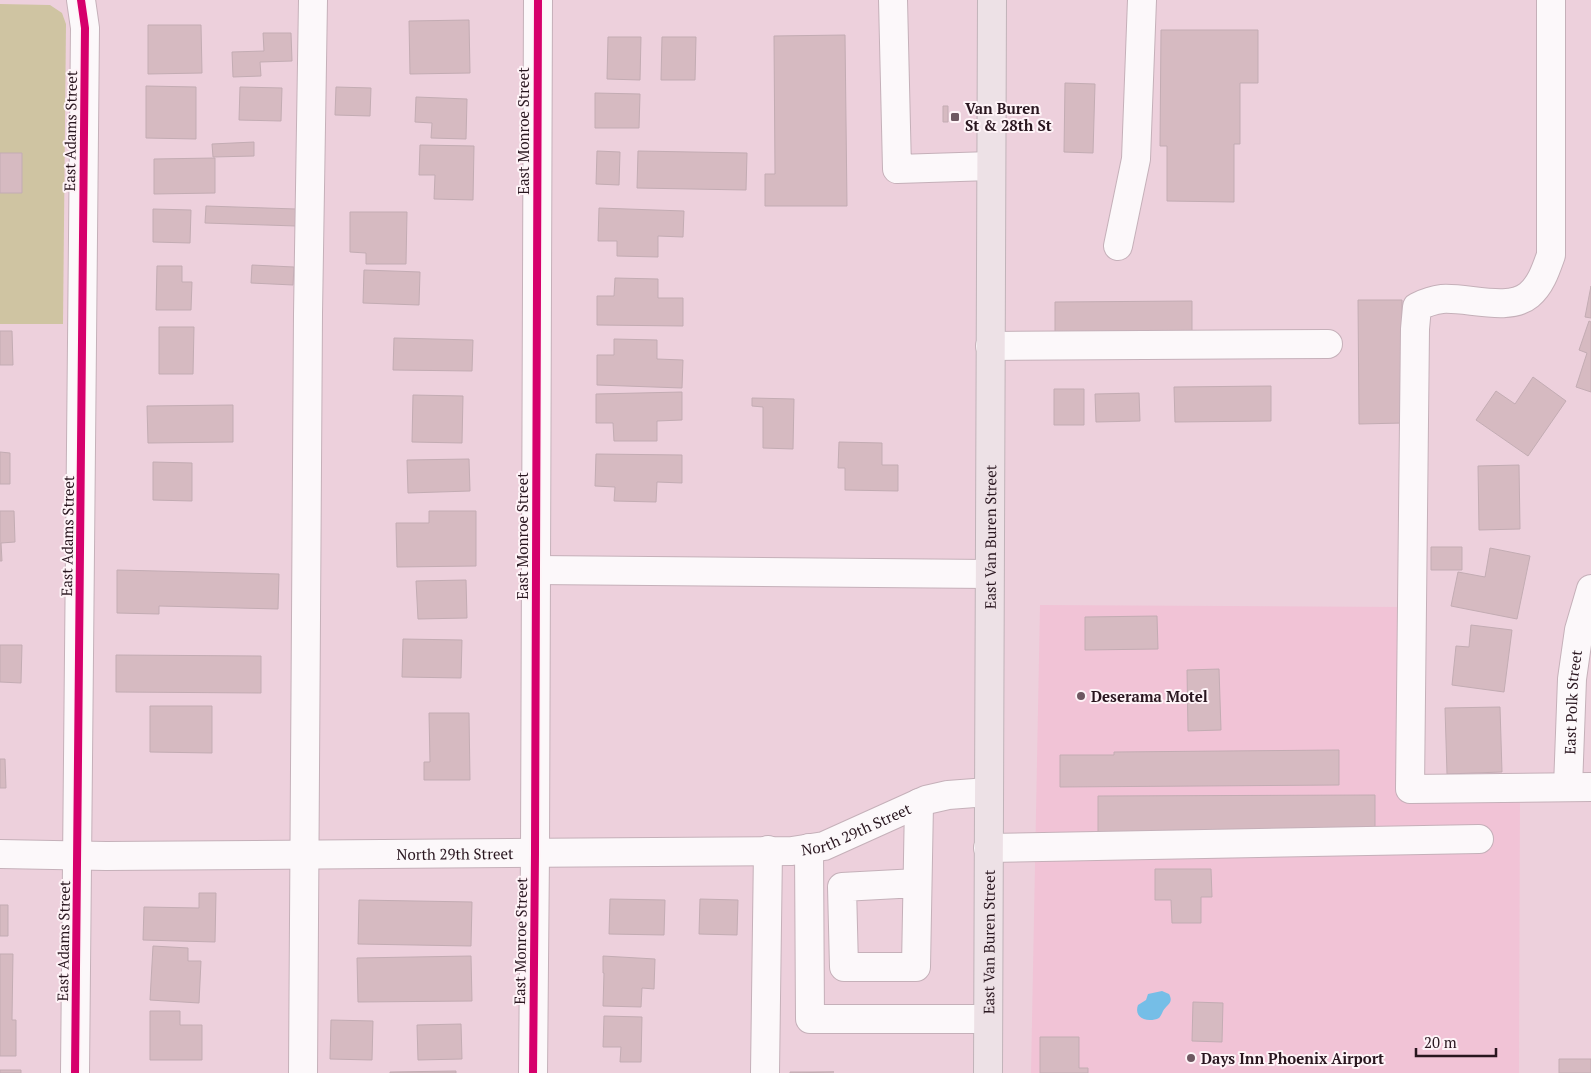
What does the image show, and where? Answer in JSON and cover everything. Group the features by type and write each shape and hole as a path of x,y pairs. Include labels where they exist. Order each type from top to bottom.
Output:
{"main road":[{"name":"East Van Buren Street","path":"988,1073 992,0"}],"street":[{"name":"East Adams Street","path":"75,1073 85,38 85,20 81,0"},
{"path":"303,1073 308,314 313,0"},
{"name":"East Monroe Street","path":"533,1073 538,0"},
{"path":"893,0 897,169 991,166"},
{"path":"1118,246 1136,159 1142,0"},
{"path":"1551,0 1551,255 1544,276 1529,295 1515,302 1444,299 1429,302 1417,308 1415,329 1410,789 1579,787"},
{"path":"990,346 1328,344"},
{"path":"536,570 989,574"},
{"name":"East Polk Street","path":"1579,787 1572,679 1579,630 1591,589"},
{"name":"North 29th Street","path":"0,854 78,856 792,851 824,846 918,804 948,794 988,792"},
{"path":"917,883 918,804"},
{"path":"988,848 1480,839"},
{"path":"809,848 810,1019 988,1019"},
{"path":"765,1073 768,850"}],"shaded area":[{"path":"0,4 50,5 62,13 66,24 63,324 0,324"},
{"path":"1040,605 1401,607 1401,794 1520,792 1519,1073 1031,1073"}],"water":[{"path":"1162,991 1169,994 1171,999 1160,1017 1147,1020 1140,1017 1137,1010 1138,1005 1146,1000 1148,994"}],"building":[{"path":"469,20 470,73 410,74 409,21"},
{"path":"148,25 201,25 202,73 148,74"},
{"path":"1161,30 1258,30 1258,83 1240,83 1240,144 1234,144 1234,202 1167,201 1167,146 1160,146"},
{"path":"263,33 291,33 292,61 260,62 261,76 233,77 232,52 264,51"},
{"path":"845,35 847,206 765,206 765,174 775,174 774,36"},
{"path":"608,37 641,37 640,80 607,79"},
{"path":"662,37 696,37 695,80 661,80"},
{"path":"1065,83 1095,84 1093,153 1064,152"},
{"path":"146,86 196,87 196,139 146,138"},
{"path":"240,87 282,88 281,121 239,120"},
{"path":"336,87 371,88 370,116 335,115"},
{"path":"595,93 640,94 639,128 595,128"},
{"path":"416,97 467,99 466,139 431,138 432,123 415,122"},
{"path":"943,106 948,106 948,122 943,122"},
{"path":"254,142 254,156 213,157 212,144"},
{"path":"420,145 474,146 473,200 434,199 435,175 419,175"},
{"path":"597,151 620,152 619,185 596,184"},
{"path":"638,151 747,153 746,190 637,188"},
{"path":"0,153 22,153 22,193 0,193"},
{"path":"215,158 215,193 154,194 154,159"},
{"path":"206,206 296,209 296,226 205,223"},
{"path":"599,208 684,211 683,237 658,236 658,257 617,256 617,241 598,241"},
{"path":"153,209 191,210 190,243 153,242"},
{"path":"350,212 407,212 406,264 366,264 366,253 350,252"},
{"path":"252,265 294,267 293,285 251,283"},
{"path":"157,266 182,266 182,282 192,282 191,310 156,310"},
{"path":"364,270 420,272 419,305 363,303"},
{"path":"615,278 658,279 658,298 683,298 683,326 597,325 597,296 614,296"},
{"path":"1591,286 1591,318 1585,317"},
{"path":"1358,300 1402,300 1403,423 1359,424"},
{"path":"1192,301 1192,331 1055,333 1055,302"},
{"path":"1589,321 1591,322 1591,392 1576,387 1587,353 1579,350"},
{"path":"159,327 194,327 193,374 159,374"},
{"path":"0,331 12,331 13,365 0,365"},
{"path":"394,338 473,340 472,371 393,370"},
{"path":"614,339 657,340 657,359 683,360 682,388 597,385 597,355 614,355"},
{"path":"1533,377 1566,401 1528,456 1476,420 1496,391 1515,404"},
{"path":"1271,386 1271,421 1175,422 1174,387"},
{"path":"1054,389 1084,389 1084,425 1054,425"},
{"path":"682,392 682,420 657,421 657,441 614,441 613,423 596,423 596,394"},
{"path":"1139,393 1140,421 1096,422 1095,394"},
{"path":"413,395 463,396 462,443 412,442"},
{"path":"752,398 794,399 793,449 763,448 763,407 752,406"},
{"path":"233,405 233,442 148,443 147,406"},
{"path":"839,442 882,443 882,465 898,465 898,491 845,490 845,468 838,468"},
{"path":"0,452 10,453 10,484 0,484"},
{"path":"596,454 682,455 682,483 657,482 656,502 614,501 615,487 595,486"},
{"path":"469,459 470,491 408,493 407,460"},
{"path":"153,462 192,463 192,501 153,500"},
{"path":"1519,465 1520,529 1479,530 1478,466"},
{"path":"0,511 14,511 15,542 1,543 2,561 0,561"},
{"path":"429,511 476,511 476,566 397,567 396,523 429,523"},
{"path":"1431,547 1462,547 1462,570 1431,570"},
{"path":"1490,548 1530,556 1517,619 1451,606 1458,572 1485,577"},
{"path":"117,570 279,574 278,609 159,606 159,614 117,613"},
{"path":"466,580 467,618 418,619 416,581"},
{"path":"1157,616 1158,649 1085,650 1085,617"},
{"path":"1471,625 1512,630 1504,692 1452,685 1456,646 1469,647"},
{"path":"403,639 462,640 461,678 402,677"},
{"path":"0,645 22,645 21,683 0,682"},
{"path":"116,655 261,656 261,693 116,692"},
{"path":"1219,669 1221,730 1188,731 1187,670"},
{"path":"150,706 212,706 212,753 150,752"},
{"path":"1500,707 1502,772 1447,774 1445,708"},
{"path":"429,713 469,713 470,780 424,780 424,762 430,762"},
{"path":"1339,750 1339,785 1060,787 1060,755 1114,755 1114,752"},
{"path":"0,759 5,759 6,788 0,788"},
{"path":"1375,795 1375,833 1098,833 1098,796"},
{"path":"1155,869 1211,869 1212,897 1201,897 1201,923 1172,923 1171,900 1155,900"},
{"path":"199,893 216,893 215,942 143,940 144,907 199,908"},
{"path":"610,899 665,900 664,935 609,934"},
{"path":"700,899 738,900 737,935 699,934"},
{"path":"359,900 472,902 471,946 358,944"},
{"path":"0,905 8,905 8,936 0,936"},
{"path":"153,946 188,948 188,961 201,961 199,1003 150,1000"},
{"path":"0,954 13,954 12,1020 16,1020 16,1056 0,1056"},
{"path":"471,956 472,1001 358,1002 357,958"},
{"path":"603,956 655,959 654,989 642,988 641,1007 603,1006"},
{"path":"1193,1002 1223,1003 1222,1042 1192,1041"},
{"path":"150,1011 180,1011 180,1025 202,1025 202,1060 150,1060"},
{"path":"604,1016 642,1017 641,1062 620,1062 621,1047 603,1047"},
{"path":"331,1020 373,1021 372,1060 330,1059"},
{"path":"461,1024 462,1059 418,1060 417,1025"},
{"path":"1040,1037 1079,1037 1079,1068 1088,1068 1088,1073 1040,1073"},
{"path":"1559,1059 1591,1059 1591,1073 1559,1073"},
{"path":"0,1070 21,1070 21,1073 0,1073"},
{"path":"456,1071 456,1073 390,1073 390,1072"},
{"path":"790,1072 834,1072 790,1073"}],"cycle path":[{"path":"75,1073 85,28 81,0"},
{"path":"533,1073 538,0"}],"place":[{"name":"Van Buren St & 28th St","path":"955,117"},
{"name":"Deserama Motel","path":"1081,696"},
{"name":"Days Inn Phoenix Airport","path":"1191,1058"}]}
